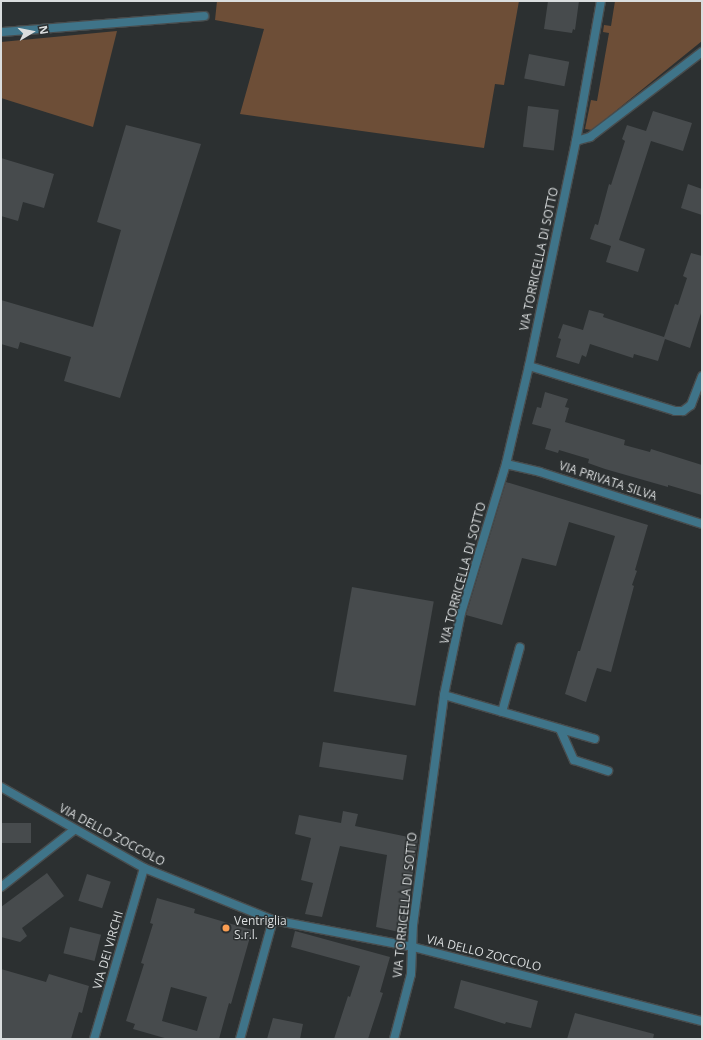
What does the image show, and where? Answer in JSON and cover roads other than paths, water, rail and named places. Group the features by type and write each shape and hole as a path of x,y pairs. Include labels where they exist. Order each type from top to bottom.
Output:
{"street":[{"name":"VIA TORRICELLA DI SOTTO","path":"394,1039 411,974 413,925 444,695 462,613 506,464 529,366 576,141 602,1"},
{"path":"1,32 204,16"},
{"path":"576,141 590,137 702,52"},
{"path":"529,366 675,411 682,411 691,405 702,376"},
{"name":"VIA PRIVATA SILVA","path":"506,464 540,472 702,524"},
{"path":"502,712 520,647"},
{"path":"444,695 595,739"},
{"path":"560,728 574,760 608,771"},
{"name":"VIA DELLO ZOCCOLO","path":"1,787 74,830 144,868 273,920 413,947 702,1021"},
{"path":"1,887 74,830"},
{"name":"VIA DEI VIRCHI","path":"94,1039 144,868"},
{"path":"240,1039 273,920"}],"place":[{"name":"Ventriglia S.r.l.","path":"226,928"}]}
